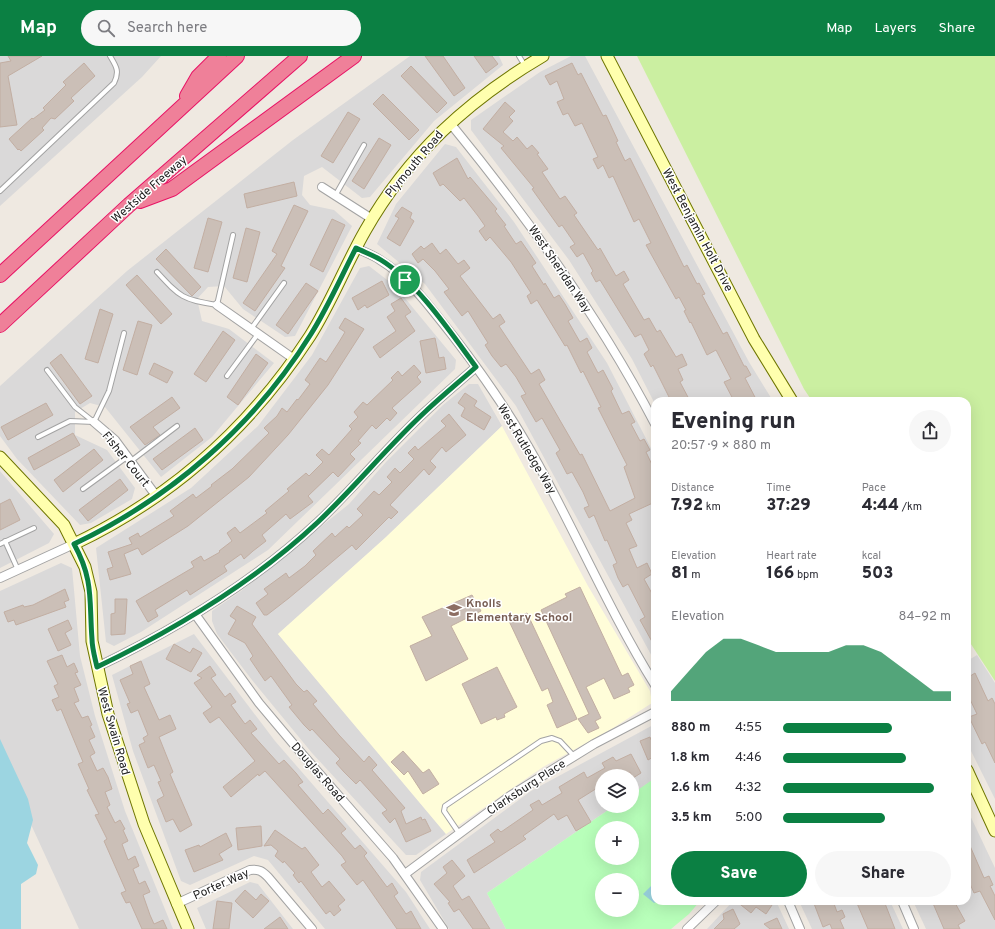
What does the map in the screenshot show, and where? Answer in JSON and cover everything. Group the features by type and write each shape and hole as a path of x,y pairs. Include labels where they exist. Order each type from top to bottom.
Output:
{"highway":[{"path":"179,108 198,77 219,56"},
{"path":"0,275 237,56"},
{"name":"Westside Freeway","path":"0,325 129,206 300,56"},
{"path":"129,206 172,189 272,114 354,56"}],"street":[{"name":"Plymouth Road","path":"0,578 74,544 120,520 157,497 193,470 226,441 269,393 294,359 325,310 372,219 398,180 427,145 450,122 483,95 525,66 543,56"},
{"name":"West Benjamin Holt Drive","path":"607,56 754,338 790,397"},
{"name":"West Sheridan Way","path":"450,122 553,257 616,355 651,417"},
{"path":"322,187 372,219"},
{"name":"West Rutledge Way","path":"356,248 381,260 405,280 435,314 476,367 510,417 537,462 616,617 651,679"},
{"path":"217,305 294,359"},
{"path":"97,667 152,639 195,614 274,560 318,522 426,410 476,367"},
{"name":"Fisher Court","path":"94,422 115,440 157,497"},
{"name":"West Swain Road","path":"0,457 64,525 85,567 91,592 92,641 108,714 126,773 153,846 176,904 188,929"},
{"name":"Douglas Road","path":"195,614 259,703 379,840 405,874 443,929"},
{"name":"Clarksburg Place","path":"405,874 459,832 510,796 574,756 651,714"},
{"path":"971,779 995,831"},
{"name":"Porter Way","path":"176,904 250,870 256,869 261,870 268,877 312,929"},
{"path":"687,929 712,905"},
{"path":"790,905 800,929"},
{"path":"904,905 914,929"}],"lane":[{"path":"0,191 114,83 118,75 117,68 110,56"},
{"path":"519,56 525,66"},
{"path":"335,196 364,145"},
{"path":"157,272 182,297 193,301 217,305 233,235"},
{"path":"227,376 284,283"},
{"path":"94,422 109,391 124,333"},
{"path":"47,370 75,407 94,422"},
{"path":"38,437 70,421 94,422"},
{"path":"84,489 177,426"},
{"path":"0,544 34,528"},
{"path":"5,541 18,570"},
{"path":"459,832 444,811 445,806 534,744 552,738 560,741 574,756"}],"shaded area":[{"path":"0,56 161,56 142,77 0,206"},
{"path":"410,56 499,56 503,65 434,121 370,197 362,198 322,167 304,176 302,195 310,205 334,210 352,226 295,336 285,337 243,309 224,286 208,287 197,299 202,321 229,329 274,363 212,437 161,477 105,407 90,403 75,412 75,435 107,450 135,488 132,499 91,523 80,525 17,459 0,436 0,386 127,271 293,140"},
{"path":"571,56 585,56 749,362 771,397 651,397 632,359 569,260 471,130 471,120 540,72"},
{"path":"445,144 456,147 514,222 607,363 651,448 651,655 516,406 425,284 377,244 396,204"},
{"path":"369,266 395,286 456,360 455,369 268,550 141,632 114,646 106,642 96,548 191,488 258,426 312,355 360,268"},
{"path":"469,384 478,384 502,426 385,538 278,634 446,834 416,855 406,855 312,753 252,680 217,634 212,621 212,611 241,591 349,504 386,462 443,405"},
{"name":"Knolls Elementary School","path":"502,426 588,586 650,691 651,704 613,728 543,767 446,834 278,634 385,538"},
{"path":"0,471 54,534 49,543 0,568"},
{"path":"61,563 72,568 80,656 95,716 125,811 173,929 79,929 0,757 0,591"},
{"path":"194,634 275,741 406,892 430,929 325,929 268,860 254,856 190,885 181,881 133,751 112,675"},
{"path":"977,655 995,683 995,799 971,751 971,659"},
{"path":"651,726 651,782 639,789 639,769 595,769 595,813 604,813 487,893 506,929 449,929 420,880 421,872 531,791"},
{"path":"971,817 995,868 995,929 926,929 915,905 971,905"},
{"path":"250,882 258,884 293,929 206,929 197,908"},
{"path":"729,905 778,905 789,929 707,929"},
{"path":"801,905 892,905 903,929 812,929"}],"green space":[{"path":"637,56 995,56 995,681 971,644 971,397 809,397"},
{"path":"651,781 651,905 697,905 689,914 671,929 506,929 487,893 604,813 639,813 639,789"}],"water":[{"path":"0,739 28,799 33,820 27,843 38,865 36,874 21,884 21,929 0,929"},
{"path":"651,886 651,901 643,894"}],"building":[{"path":"8,56 42,56 8,76 17,125 0,127 0,63 11,61"},
{"path":"425,56 443,56 465,88 454,96"},
{"path":"474,56 492,56 498,64 486,73"},
{"path":"84,63 95,76 71,98 74,101 55,119 51,118 42,128 44,130 21,151 19,149 18,150 9,139 32,118 33,119 45,110 43,108 66,85 63,82"},
{"path":"572,63 578,75 581,73 603,116 606,115 625,161 630,158 684,267 687,265 697,284 699,283 705,294 702,295 723,334 727,332 744,366 746,366 751,375 745,378 755,397 732,397 724,382 731,379 716,350 707,355 684,311 686,310 679,297 676,299 646,245 651,243 639,219 634,222 613,176 609,178 603,165 598,169 593,159 598,157 582,123 575,126 568,113 563,115 557,102 564,99 557,81 550,85 545,76"},
{"path":"411,66 447,103 437,113 401,76"},
{"path":"383,94 419,130 409,140 373,104"},
{"path":"505,102 515,111 509,117 513,121 503,132 513,141 517,137 527,149 532,145 539,153 537,154 548,169 542,172 560,199 565,196 577,213 574,215 598,250 600,248 616,276 624,271 629,280 623,284 644,320 649,318 657,332 660,330 676,357 682,354 687,365 678,369 683,380 680,382 688,397 669,397 653,365 651,367 644,354 649,350 641,334 635,337 600,280 596,282 591,273 593,271 583,253 577,257 570,247 575,244 562,225 559,227 532,189 534,188 501,148 504,146 483,129"},
{"path":"348,112 360,119 333,163 321,156"},
{"path":"379,138 391,145 364,189 352,181"},
{"path":"457,158 468,179 470,177 497,209 495,211 506,225 504,226 516,244 521,241 536,263 532,266 544,285 545,283 554,298 559,295 565,304 573,318 568,321 580,342 587,338 592,348 587,352 598,373 603,370 613,389 611,391 622,414 629,411 635,422 631,424 640,441 644,439 650,450 646,452 651,463 651,504 629,514 632,520 626,523 637,546 629,549 637,568 647,563 651,572 651,575 644,579 651,592 651,640 640,620 645,617 628,584 623,587 618,578 613,565 617,563 607,540 605,541 594,515 589,518 584,508 589,506 583,492 572,472 567,474 556,453 560,450 542,418 536,422 521,396 526,394 516,377 506,364 501,367 492,356 485,345 488,343 468,311 462,316 444,292 449,289 435,271 423,259 418,263 412,254 421,246 424,249 432,243 440,254 446,249 458,264 464,260 470,268 460,276 493,319 500,314 505,322 499,326 531,374 539,369 545,380 539,384 580,455 582,454 610,511 635,498 624,467 627,465 598,408 601,407 583,371 581,373 567,345 565,346 537,300 531,304 527,296 531,293 511,262 490,237 486,241 479,231 485,226 464,198 460,201 443,184 440,186 433,173"},
{"path":"294,182 297,196 247,208 244,194"},
{"path":"294,205 308,211 281,266 285,268 255,311 243,303 277,254 272,251"},
{"path":"402,207 412,213 410,218 414,221 400,246 387,238 399,218 395,216"},
{"path":"208,218 222,222 208,272 194,268"},
{"path":"332,219 345,225 323,272 310,265"},
{"path":"246,228 260,232 247,282 233,278"},
{"path":"166,249 201,287 192,296 156,259"},
{"path":"137,275 172,314 161,324 126,285"},
{"path":"382,281 389,295 367,308 365,305 358,310 352,298"},
{"path":"306,283 318,291 288,334 276,325"},
{"path":"401,298 411,312 405,316 415,331 380,358 373,347 396,331 387,317 395,311 391,304"},
{"path":"100,309 113,314 98,363 85,359"},
{"path":"345,318 364,329 328,385 288,435 249,477 188,526 142,555 138,548 124,554 131,574 110,580 107,569 113,567 108,552 132,544 129,538 138,533 140,537 174,516 170,511 193,494 196,498 212,486 211,485 232,469 269,433 264,428 277,416 282,408 287,412 297,399 298,400 310,384 305,380 320,358 326,362 345,332 339,328"},
{"path":"138,321 152,325 137,375 123,370"},
{"path":"223,331 235,340 206,382 194,374"},
{"path":"435,338 439,358 444,357 446,369 426,373 420,341"},
{"path":"61,354 92,396 80,404 50,363"},
{"path":"256,354 268,363 238,405 227,397"},
{"path":"154,363 173,372 167,383 149,374"},
{"path":"414,365 421,373 417,377 421,382 392,408 397,413 390,421 387,418 376,429 372,425 358,441 361,443 350,454 355,459 338,477 333,472 308,496 313,502 290,519 286,514 262,535 266,541 244,559 241,554 224,566 227,571 190,595 187,590 155,610 158,616 148,622 136,601 194,567 191,562 201,556 204,561 220,552 219,551 232,541 227,533 235,527 240,533 267,513 265,511 289,491 287,489 306,473 309,476 323,462 316,455 322,449 329,455 352,429 349,426 358,417 354,412 363,402 367,405 393,380 391,378 398,371 402,376"},
{"path":"465,393 477,401 474,406 491,417 484,430 461,416 465,408 458,403"},
{"path":"172,397 180,408 153,427 160,435 145,445 130,427"},
{"path":"46,403 53,415 8,440 1,427"},
{"path":"449,414 466,435 446,452 442,447 430,461 436,467 429,475 424,469 390,505 398,512 391,519 389,517 356,550 352,545 289,598 267,615 264,615 256,603 268,594 264,589 286,573 289,578 305,566 316,555 313,551 332,533 335,537 347,526 349,528 363,515 357,509 374,491 379,495 392,482 387,477 395,468 400,473 414,459 408,453 415,446 418,450 446,426 441,421"},
{"path":"195,428 203,440 162,470 153,459"},
{"path":"73,433 80,445 34,470 28,458"},
{"path":"94,449 103,460 63,492 54,480"},
{"path":"120,479 128,490 88,521 79,510"},
{"path":"10,499 20,520 0,530 0,504"},
{"path":"580,587 622,676 628,673 634,685 628,688 630,692 614,699 604,678 586,687 601,718 595,721 599,728 588,733 578,719 589,714 541,610 567,597 565,594"},
{"path":"65,589 69,600 64,602 66,607 16,625 14,620 8,622 4,612 23,605 24,607 33,605"},
{"path":"472,595 481,611 451,626 468,659 426,681 410,646 432,636 422,617"},
{"path":"115,599 127,599 125,634 111,635 111,614 115,613"},
{"path":"237,606 256,617 252,624 296,684 304,692 307,690 317,701 313,704 339,735 364,762 369,756 377,765 372,770 405,808 401,811 406,824 421,817 422,820 425,819 431,831 406,842 395,818 390,823 382,813 387,810 360,780 356,784 336,763 340,759 312,729 310,731 304,725 289,707 292,705 271,676 265,681 250,659 253,656 245,643 228,634 236,620 230,616"},
{"path":"527,613 577,719 557,728 547,705 553,702 548,688 542,691 509,621"},
{"path":"68,620 72,629 65,633 71,645 58,651 48,629"},
{"path":"174,644 190,653 193,648 202,653 191,672 166,659"},
{"path":"62,655 67,667 74,663 78,672 75,673 81,685 74,688 79,701 74,703 82,718 88,716 92,725 90,726 95,737 89,740 95,753 90,756 97,771 103,768 112,789 105,792 110,805 107,807 115,823 120,820 125,829 123,830 128,841 122,844 128,860 135,856 139,866 133,869 139,884 145,881 150,892 143,895 154,924 163,920 167,929 142,929 130,902 126,903 121,893 126,891 104,841 107,839 95,815 99,814 87,790 89,789 78,764 83,762 61,709 57,711 52,700 59,697 54,686 58,684 47,661"},
{"path":"141,661 150,684 144,687 159,720 170,715 176,729 159,737 173,772 170,774 192,825 180,832 173,819 166,822 157,800 164,796 158,782 161,781 154,765 148,768 139,745 145,742 143,738 148,735 138,710 131,713 127,704 130,703 120,680 133,674 130,666"},
{"path":"210,666 216,675 211,678 225,697 230,693 236,702 231,705 245,724 250,720 257,729 251,733 279,764 284,760 296,773 303,782 298,785 323,814 328,809 346,829 341,833 355,849 360,845 367,853 364,856 387,887 392,883 398,893 394,896 406,914 411,911 421,929 397,929 363,880 357,885 341,865 346,862 342,856 265,771 259,776 258,774 231,797 223,787 255,761 219,717 210,723 203,713 212,707 194,683 202,678 197,675"},
{"path":"497,667 517,707 504,714 505,717 497,720 496,717 481,724 462,684"},
{"path":"975,673 988,701 992,698 995,704 995,763 985,742 982,744 971,721 971,716 977,714 971,701 971,676"},
{"path":"650,737 651,758 648,760 640,741"},
{"path":"403,751 423,773 429,769 439,784 423,794 408,771 404,775 391,762"},
{"path":"631,754 639,769 603,769 605,768 602,763 613,757 616,761"},
{"path":"584,772 587,778 595,774 595,789 578,800 591,822 576,831 567,815 558,820 554,814 523,836 526,839 474,873 467,860 495,842 490,835 498,829 501,832 533,810 530,805 539,800 542,805 562,793 559,787"},
{"path":"261,826 262,846 238,850 236,828"},
{"path":"275,830 302,849 305,847 319,865 311,872 322,887 329,881 345,900 338,906 341,910 334,916 330,911 326,914 301,881 299,883 293,875 295,873 284,861 283,863 275,856 278,851 271,845 264,846"},
{"path":"226,833 232,846 219,854 223,860 194,872 185,850 199,845 200,847"},
{"path":"971,848 984,878 989,876 993,885 990,886 995,896 995,920 980,891 974,893 971,886"},
{"path":"452,860 465,876 453,886 462,900 469,896 490,929 473,929 459,909 454,912 448,903 450,902 434,884 447,873 443,867"},
{"path":"245,890 256,900 261,894 269,901 253,918 235,901"},
{"path":"217,901 232,903 229,929 213,929"},
{"path":"741,905 772,905 766,914 756,907 751,913"},
{"path":"815,905 834,905 837,912 842,910 845,917 840,920 844,929 832,929 830,924 823,927"},
{"path":"858,905 886,905 895,929 868,929"},
{"path":"934,905 956,905 965,921 958,925 960,929 944,929"},
{"path":"733,909 740,924 734,929 714,929 724,919 723,914"},
{"path":"280,917 288,929 264,929"},
{"path":"777,918 782,929 770,929 764,924"}],"place":[{"name":"Knolls Elementary School","path":"454,610"}],"route":[{"path":"356,248 381,260 405,280 435,314 476,367 426,410 318,522 274,560 195,614 140,646 97,667 92,641 91,592 85,567 74,544 120,520 157,497 193,470 226,441 269,393 311,335 356,248"}]}
